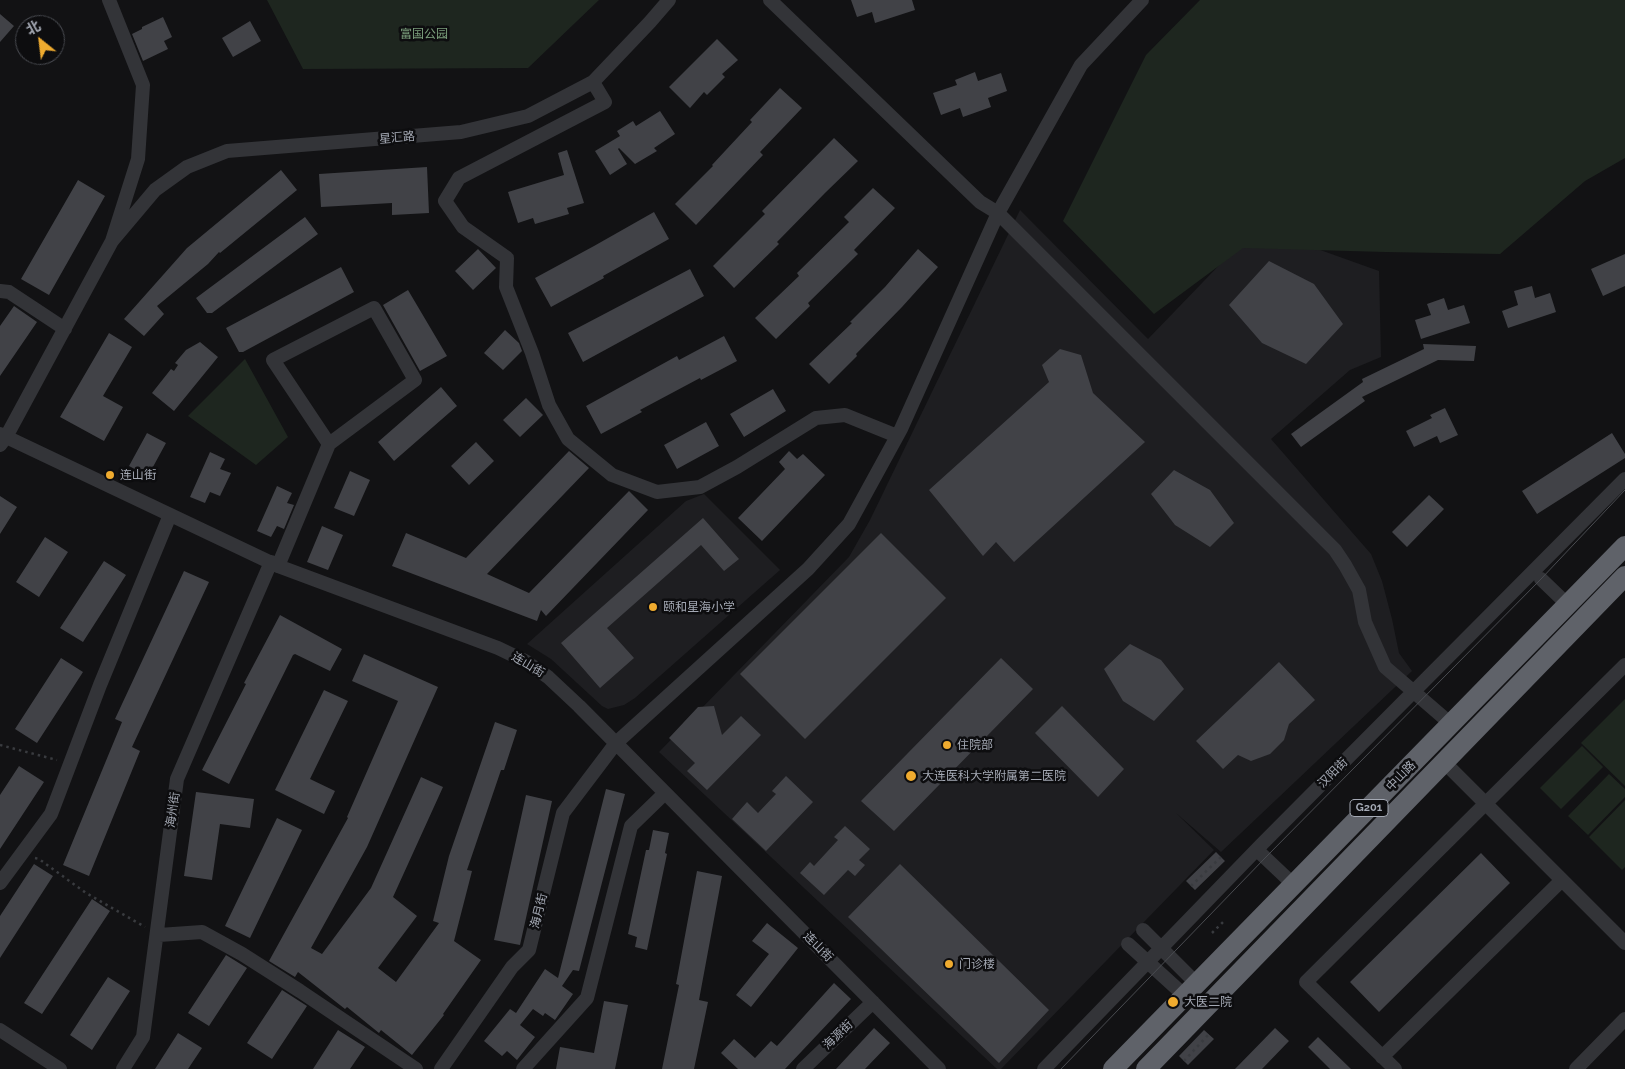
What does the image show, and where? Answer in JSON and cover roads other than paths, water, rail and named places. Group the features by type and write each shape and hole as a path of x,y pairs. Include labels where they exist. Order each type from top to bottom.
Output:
{"highway":[{"name":"中山路","path":"1113,1069 1625,546"},
{"name":"中山路","path":"1146,1069 1625,576"}],"street":[{"path":"2,439 112,241 138,159 143,85 110,0"},
{"name":"星汇路","path":"112,241 156,190 186,167 227,151 461,132 528,116 593,82 669,0"},
{"path":"770,0 980,202 998,213 1335,550 1359,590 1365,622 1385,667 1451,724"},
{"name":"海月街","path":"441,1069 512,968 529,950 563,812 616,743 808,570 850,524 897,436 998,213 1081,65 1142,0"},
{"path":"593,82 605,102 459,178 445,201 463,227 507,258 506,287 532,353 548,405 568,439 612,475 657,492 700,487 737,467 816,418 845,415 897,436"},
{"path":"0,291 9,292 65,328"},
{"path":"374,308 415,380 329,444 273,360 374,308"},
{"name":"连山街","path":"2,439 275,564 498,648 525,661 548,677 616,743 940,1069"},
{"name":"海州街","path":"123,1069 143,1037 177,779 329,444"},
{"name":"汉阳街","path":"1044,1069 1257,850 1625,479"},
{"path":"0,883 51,814 100,685 170,515"},
{"path":"1541,579 1568,606"},
{"path":"1395,1069 1306,982 1625,665"},
{"path":"1444,762 1625,943"},
{"path":"523,1069 587,998 631,826 665,793"},
{"path":"1257,850 1294,885"},
{"path":"1382,1057 1562,880"},
{"path":"1143,930 1161,948 1191,990"},
{"path":"157,934 202,932 242,954 300,991 416,1069"},
{"path":"1128,944 1148,962 1191,990"},
{"name":"海源街","path":"803,1069 872,1002"},
{"path":"1576,1069 1625,1019"},
{"path":"0,1030 60,1069"}],"tram line":[{"path":"1061,1069 1265,858 1541,579 1625,490"}],"place":[{"name":"连山街","path":"110,475"},
{"name":"颐和星海小学","path":"653,607"},
{"name":"住院部","path":"947,745"},
{"name":"大连医科大学附属第二医院","path":"911,776"},
{"name":"门诊楼","path":"949,964"},
{"name":"大医二院","path":"1173,1002"}],"park label":[{"name":"富国公园","path":"424,34"}]}
